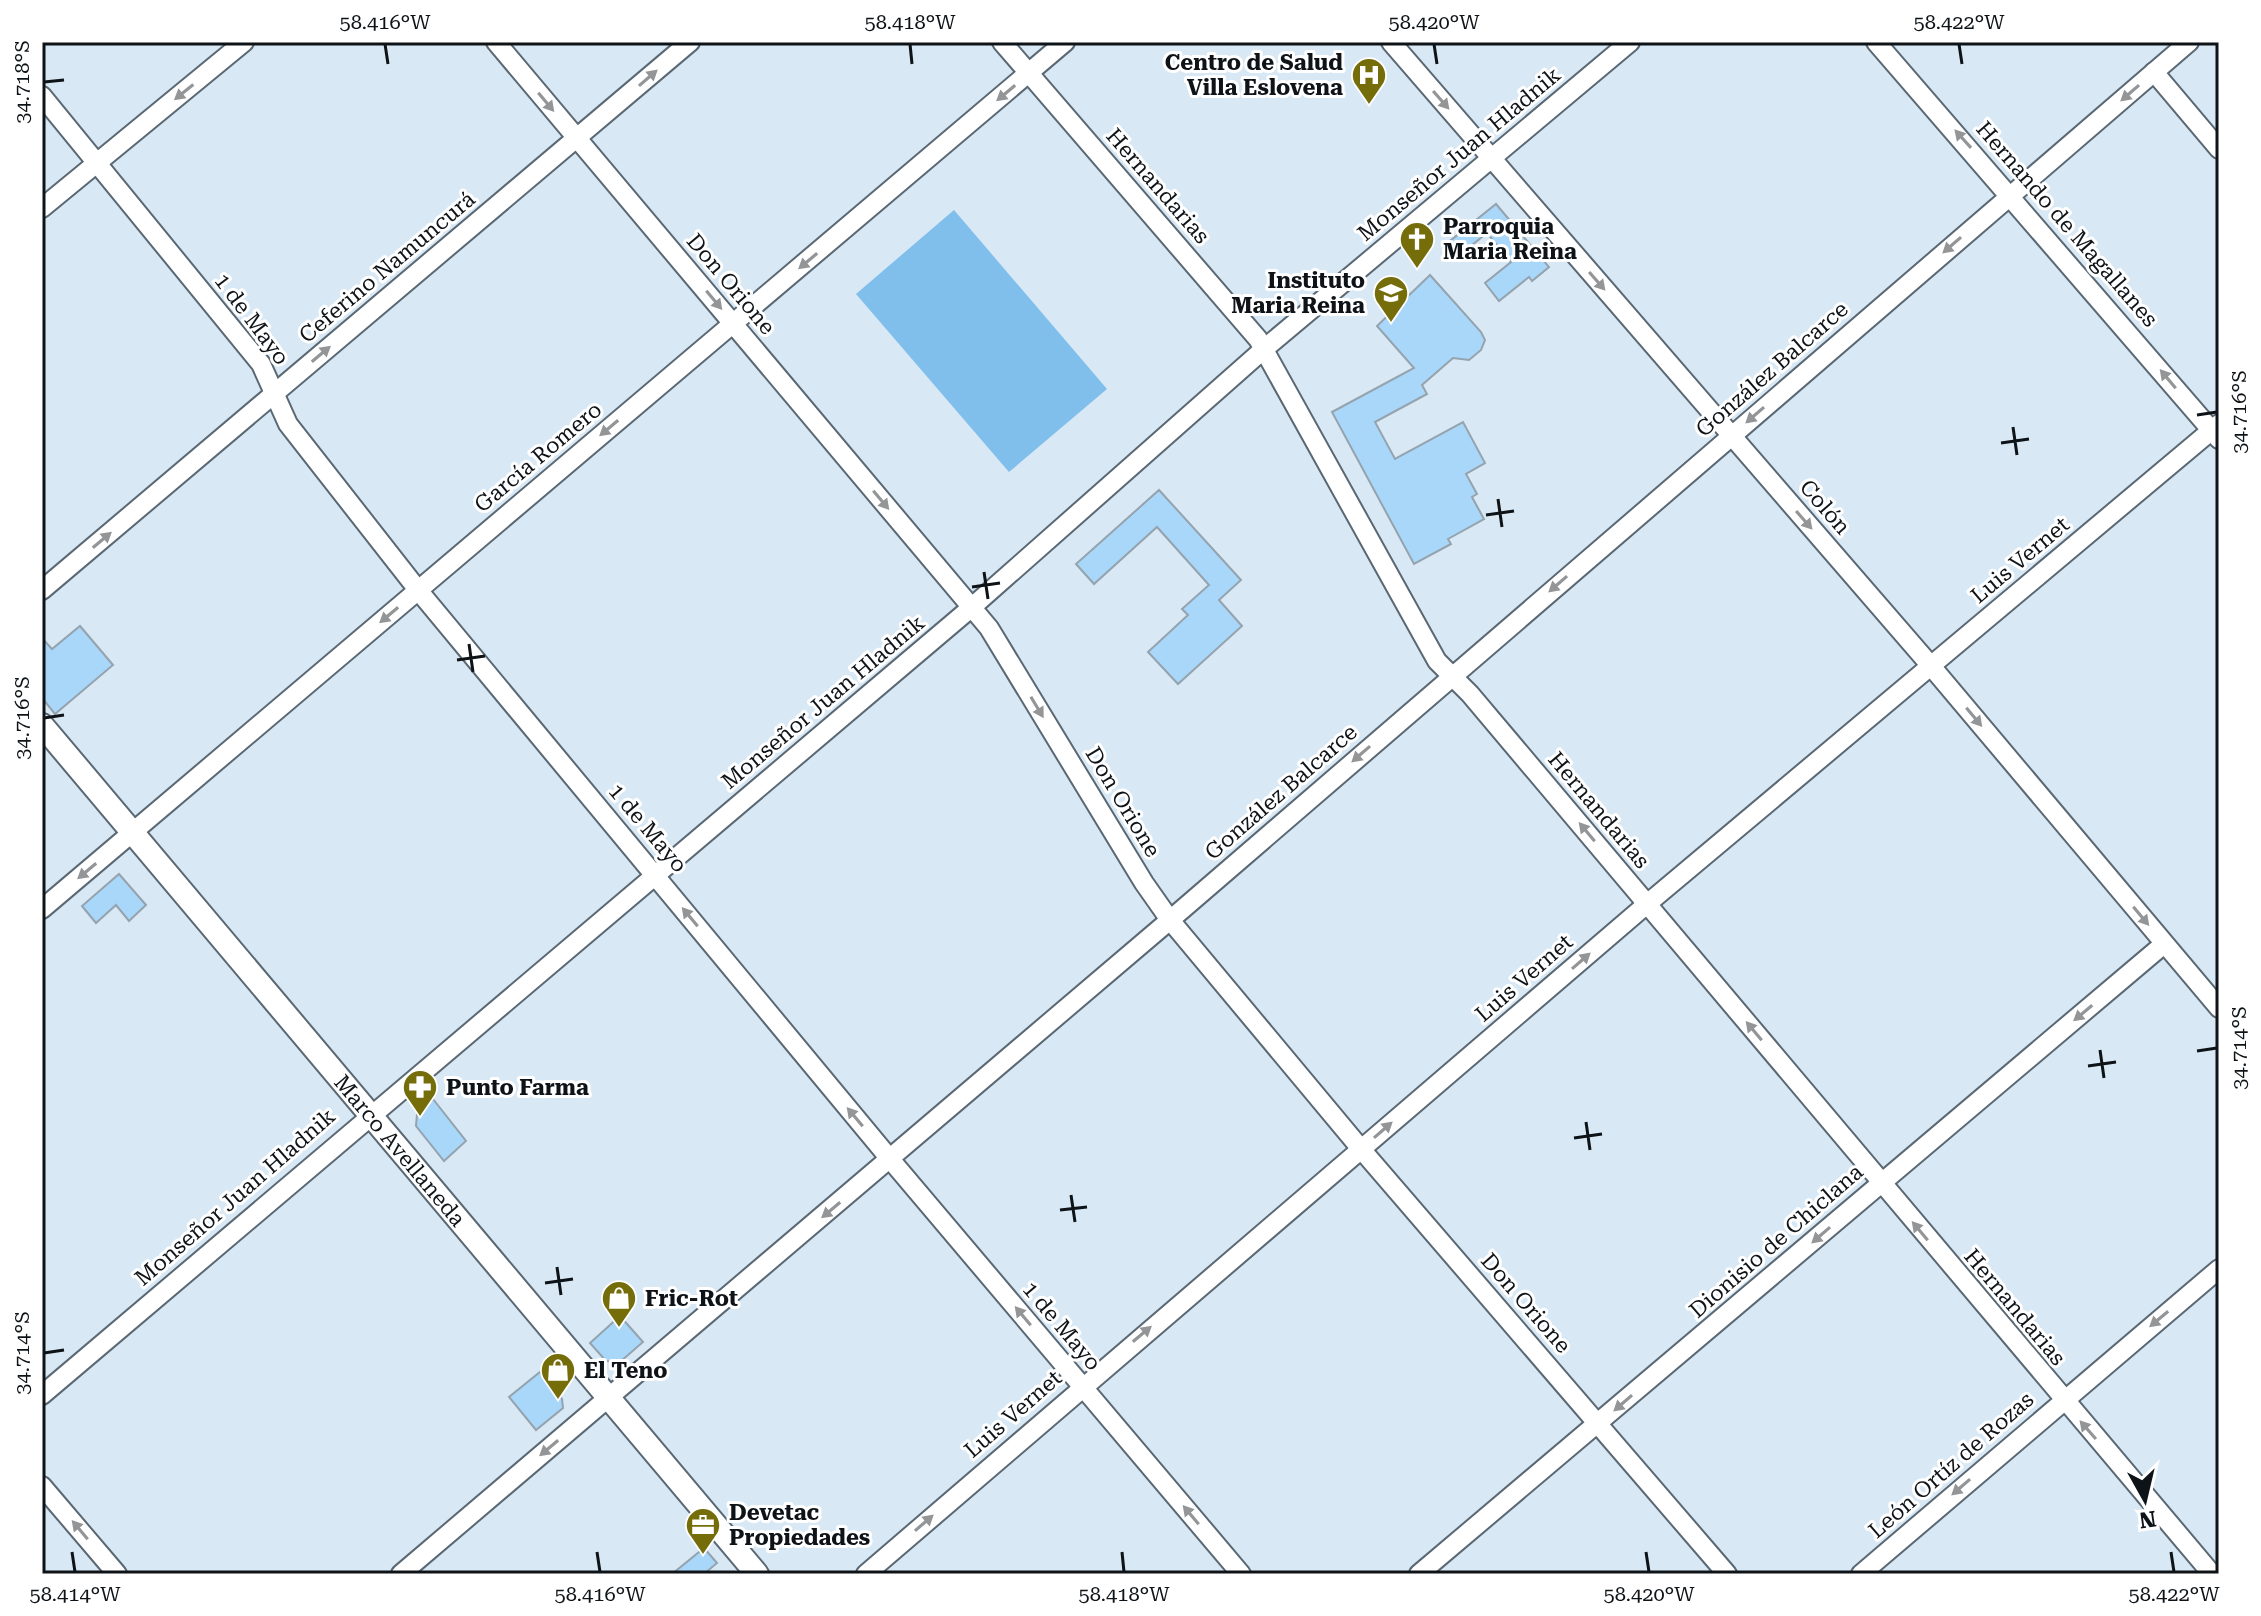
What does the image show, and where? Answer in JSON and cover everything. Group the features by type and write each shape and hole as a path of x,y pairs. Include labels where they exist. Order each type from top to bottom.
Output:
{"street":[{"path":"42,208 244,42"},
{"name":"Don Orione","path":"496,42 989,628 1144,883 1170,920 1361,1149 1727,1574"},
{"name":"Ceferino Namuncurá","path":"42,590 690,42"},
{"name":"Hernandarias","path":"1002,42 1264,349 1427,645 2212,1574"},
{"name":"García Romero","path":"42,909 1065,42"},
{"name":"Colón","path":"1391,42 1931,666 2219,1008"},
{"name":"Monseñor Juan Hladnik","path":"42,1395 972,607 1264,349 1630,42"},
{"name":"Hernando de Magallanes","path":"1876,42 2217,431"},
{"name":"González Balcarce","path":"401,1574 1170,920 2189,42"},
{"path":"2154,72 2219,149"},
{"name":"1 de Mayo","path":"42,96 261,364 288,424 418,590 890,1159 1241,1574"},
{"name":"Luis Vernet","path":"866,1574 1647,904 2217,431"},
{"name":"Marco Avellaneda","path":"42,725 757,1574"},
{"name":"Dionisio de Chiclana","path":"1419,1574 2164,944"},
{"name":"León Ortíz de Rozas","path":"1861,1574 2219,1269"},
{"path":"42,1486 117,1574"}],"shaded area":[{"path":"954,210 1107,389 1009,472 856,294"}],"building":[{"path":"1496,204 1549,267 1532,281 1529,277 1499,301 1485,283 1511,262 1487,233 1456,258 1445,245"},
{"path":"1430,275 1485,340 1481,350 1469,360 1453,358 1422,385 1427,394 1375,422 1395,459 1463,422 1485,463 1466,474 1477,494 1472,497 1484,519 1448,539 1451,544 1414,564 1332,412 1414,368 1377,326"},
{"path":"1159,490 1241,580 1219,600 1242,626 1178,684 1148,652 1188,615 1182,609 1209,585 1157,527 1094,584 1076,564"},
{"path":"80,626 113,665 55,714 42,698 42,638 52,649"},
{"path":"119,874 146,905 129,921 116,905 96,923 82,906"},
{"path":"433,1099 466,1141 444,1161 416,1126 417,1114"},
{"name":"Fric-Rot","path":"620,1316 643,1342 620,1362 606,1361 590,1343"},
{"path":"540,1372 562,1399 563,1408 536,1430 509,1397"},
{"name":"Devetac Propiedades","path":"704,1548 717,1563 704,1574 672,1574"}],"place":[{"name":"Centro de Salud Villa Eslovena","path":"1369,106"},
{"name":"Parroquia Maria Reina","path":"1417,270"},
{"name":"Instituto Maria Reina","path":"1391,324"},
{"name":"Punto Farma","path":"420,1118"},
{"name":"Fric-Rot","path":"619,1329"},
{"name":"El Teno","path":"558,1401"},
{"name":"Devetac Propiedades","path":"703,1556"}]}
